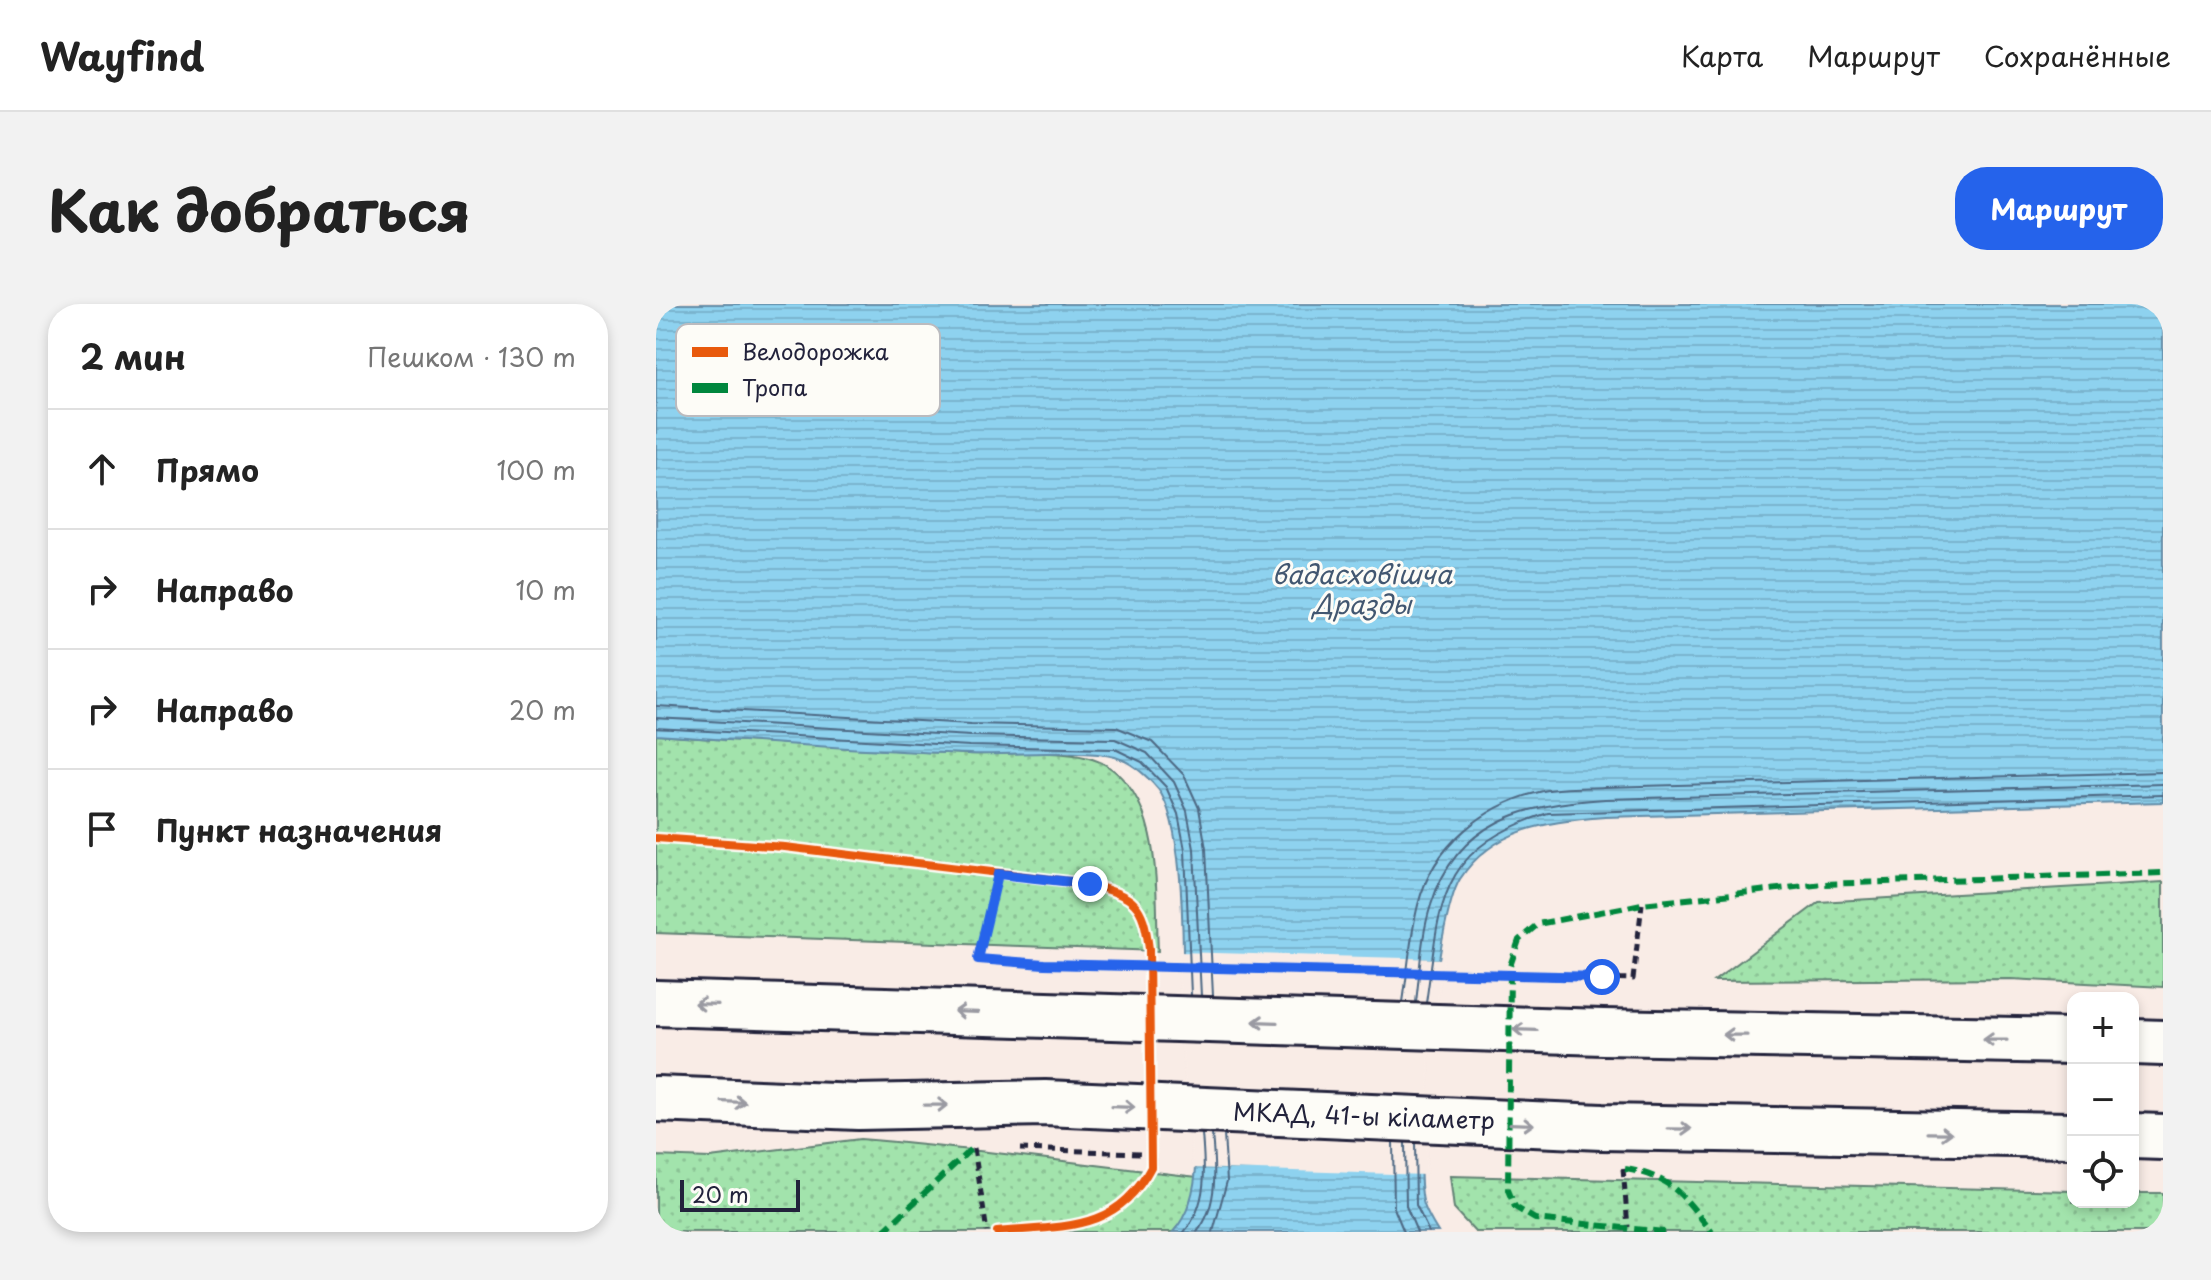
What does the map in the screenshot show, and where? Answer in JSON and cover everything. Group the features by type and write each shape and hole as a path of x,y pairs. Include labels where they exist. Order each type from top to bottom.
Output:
{"highway":[{"path":"656,1003 1603,1032 2067,1041"},
{"path":"2139,1042 2163,1043"},
{"name":"МКАД, 41-ы кіламетр","path":"656,1099 858,1107 1045,1103 1602,1127 2067,1135"},
{"path":"2139,1136 2163,1137"}],"path":[{"path":"982,872 1013,876"},
{"path":"998,874 978,959 1044,964 1633,979 1642,904"},
{"path":"1149,949 1150,980"},
{"path":"972,1148 987,1232"},
{"path":"1151,1151 1151,1167"},
{"path":"1625,1169 1628,1227"}],"green space":[{"path":"656,735 967,754 1058,753 1092,759 1106,765 1125,781 1138,801 1147,824 1156,876 1158,951 656,933"},
{"path":"2163,882 2163,987 2011,979 1714,981 1819,902"},
{"path":"860,1139 1198,1177 1187,1216 1173,1232 656,1232 656,1156 710,1158"},
{"path":"1450,1176 2067,1191 2067,1208 2139,1208 2139,1193 2163,1193 2163,1232 1475,1232 1454,1209"}],"water":[{"name":"вадасховішча Дразды","path":"656,304 2163,304 2163,802 1605,817 1564,821 1524,830 1489,848 1460,879 1451,902 1442,940 1428,1040 1421,1180 1424,1205 1438,1232 1173,1232 1186,1211 1194,1187 1196,1160 1196,1132 1184,1022 1179,866 1168,808 1158,789 1127,762 1101,754 931,753 656,735"}],"pier":[{"path":"1178,952 1444,959 1430,1055 1426,1175 1193,1168 1181,1041"}],"marked path":[{"path":"1664,1232 1535,1219 1515,1207 1508,1190 1510,966 1519,940 1538,924 1642,904 1823,884 2163,873"},
{"path":"883,1232 972,1148"},
{"path":"1625,1169 1654,1177 1676,1190 1712,1232"}],"cycle path":[{"path":"656,838 785,847 1090,884 1117,893 1134,904 1144,921 1149,949 1151,1167 1122,1204 1105,1215 1066,1226 997,1232"}],"route":[{"path":"1090,884 998,874 978,959 1044,964 1602,977"}]}
